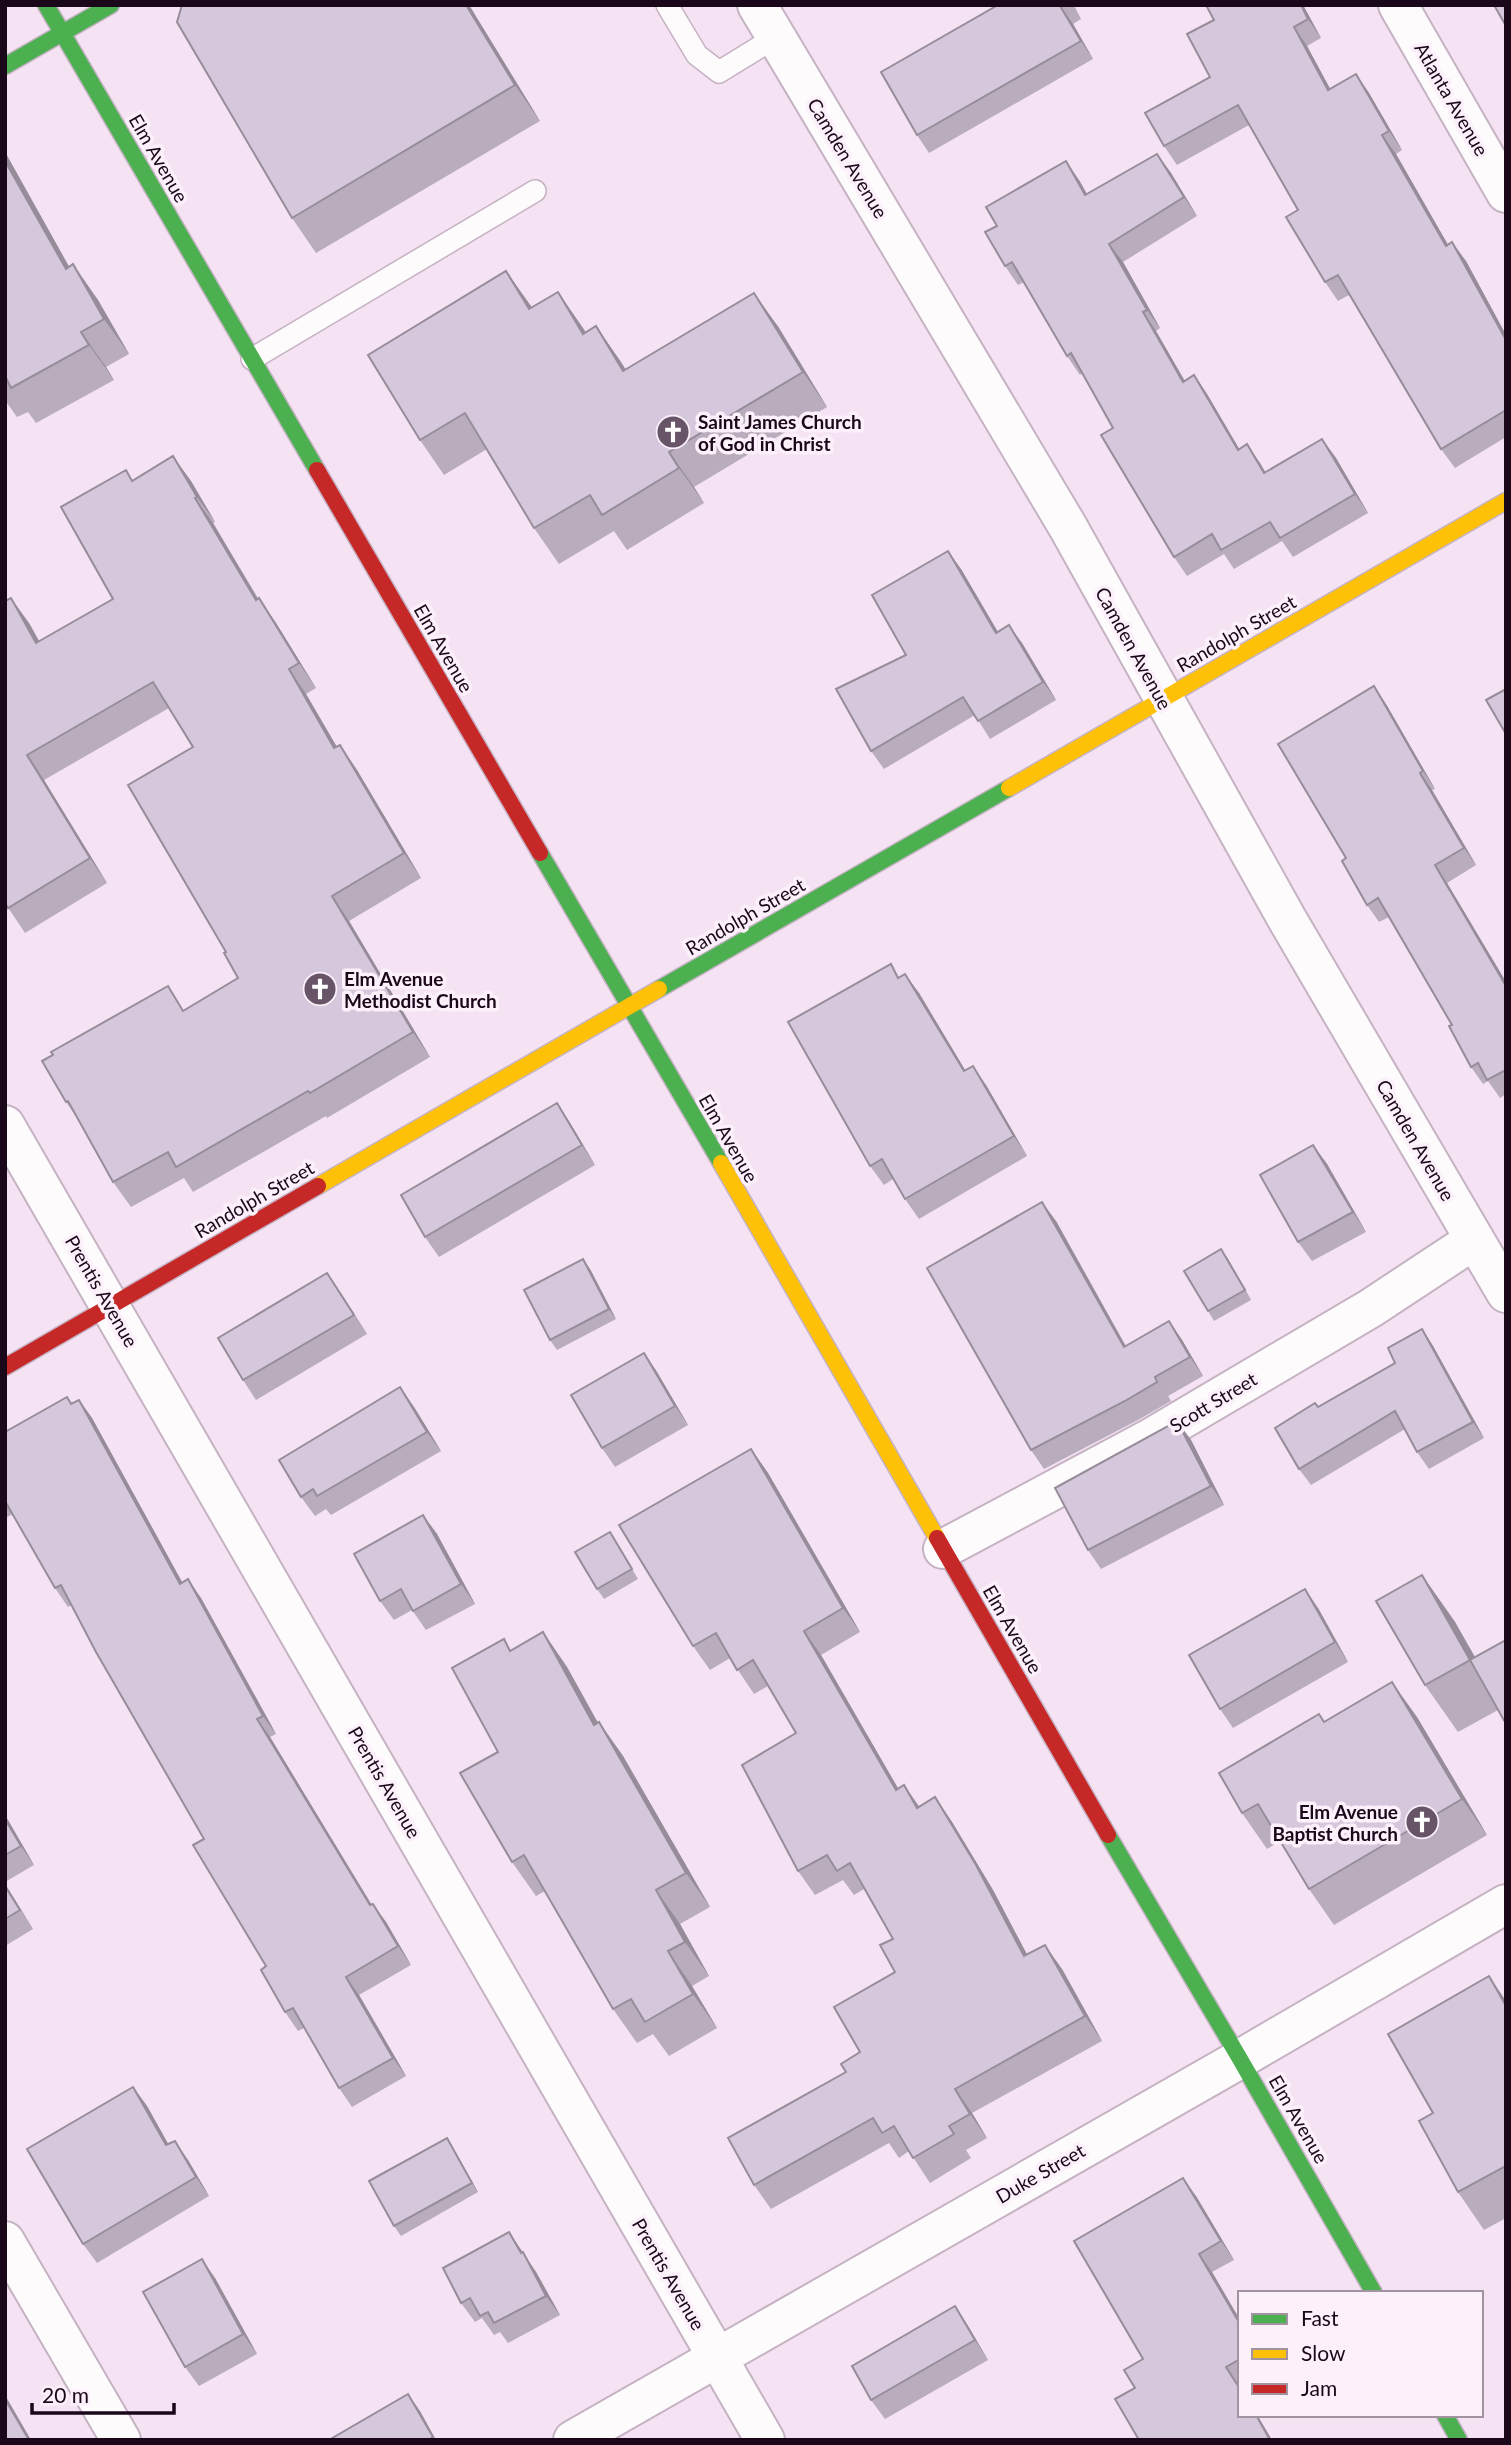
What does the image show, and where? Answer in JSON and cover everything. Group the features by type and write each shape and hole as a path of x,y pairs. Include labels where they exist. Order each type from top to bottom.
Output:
{"main road":[{"name":"Elm Avenue","path":"46,5 844,1374 1074,1780 1240,2059 1373,2291"},
{"path":"5,66 111,5"},
{"name":"Randolph Street","path":"5,1367 1506,501"},
{"path":"1446,2417 1459,2440"}],"street":[{"name":"Atlanta Avenue","path":"1398,5 1506,193"},
{"name":"Camden Avenue","path":"767,21 1068,527 1287,919 1506,1293"},
{"name":"Prentis Avenue","path":"5,1125 765,2440"},
{"name":"Scott Street","path":"943,1549 1149,1439 1371,1308 1474,1240"},
{"name":"Duke Street","path":"573,2440 1506,1904"},
{"path":"5,2241 121,2440"}],"lane":[{"path":"667,5 697,55 719,72 767,21"},
{"path":"252,359 535,191"}],"building":[{"path":"182,5 466,5 515,85 292,218 177,22"},
{"path":"998,5 1061,5 1081,41 917,135 881,72"},
{"path":"1206,5 1301,5 1308,19 1294,27 1328,90 1356,74 1389,131 1382,135 1446,246 1452,242 1506,340 1506,410 1441,449 1338,275 1325,282 1286,217 1298,210 1238,105 1164,146 1145,113 1210,77 1187,34 1214,20"},
{"path":"1494,5 1506,5 1506,26"},
{"path":"1157,154 1184,197 1109,244 1147,310 1143,312 1183,382 1194,375 1238,450 1247,444 1264,473 1322,439 1355,494 1280,538 1270,522 1221,550 1212,534 1174,557 1101,435 1113,428 1071,353 1067,356 1012,262 1005,266 985,232 997,226 986,207 1066,161 1085,195"},
{"path":"5,161 66,269 73,264 104,319 81,332 89,345 11,388 5,376"},
{"path":"506,271 529,309 558,292 583,334 596,326 623,371 754,293 803,372 669,452 679,468 602,515 590,495 534,528 465,413 420,440 368,355"},
{"path":"173,456 256,600 259,598 299,663 289,669 334,748 340,745 404,853 332,896 413,1032 176,1167 168,1152 113,1182 68,1101 66,1102 42,1061 53,1055 51,1052 168,986 183,1011 238,978 224,953 226,952 128,785 193,747 153,682 27,755 90,858 8,908 5,903 5,601 11,598 36,643 113,599 61,507 126,470 132,481"},
{"path":"948,551 996,633 1009,625 1043,682 978,721 963,697 871,751 836,689 906,655 872,595"},
{"path":"1374,686 1464,848 1435,865 1506,986 1506,1070 1487,1080 1478,1063 1471,1067 1449,1026 1452,1025 1378,898 1367,905 1342,861 1346,858 1278,744"},
{"path":"1506,689 1506,734 1486,700"},
{"path":"891,964 898,978 905,974 964,1071 973,1066 1014,1136 905,1199 882,1159 870,1166 788,1022"},
{"path":"557,1103 582,1145 425,1237 401,1195"},
{"path":"1313,1145 1353,1212 1298,1242 1260,1175"},
{"path":"1042,1202 1124,1347 1169,1321 1190,1357 1155,1377 1157,1382 1125,1401 1031,1450 927,1268"},
{"path":"1221,1249 1245,1290 1208,1311 1184,1271"},
{"path":"583,1259 609,1309 550,1340 524,1290"},
{"path":"327,1273 354,1315 243,1380 218,1338"},
{"path":"1422,1329 1473,1422 1417,1452 1395,1411 1299,1469 1275,1428 1315,1403 1318,1407 1395,1363 1388,1348"},
{"path":"644,1353 675,1406 602,1448 571,1395"},
{"path":"400,1387 427,1432 317,1496 313,1489 301,1497 279,1460"},
{"path":"67,1397 71,1404 79,1400 180,1584 188,1579 263,1716 257,1719 370,1905 373,1904 398,1946 346,1977 393,2058 339,2088 293,2008 285,2012 261,1970 266,1966 193,1845 204,1839 96,1652 61,1585 55,1588 5,1501 5,1432"},
{"path":"1177,1421 1211,1486 1088,1550 1055,1488"},
{"path":"751,1449 843,1608 804,1631 896,1790 904,1785 917,1808 935,1797 976,1865 1024,1956 1045,1945 1085,2016 955,2089 970,2114 949,2126 954,2134 913,2158 894,2126 882,2133 873,2118 754,2185 728,2138 846,2072 841,2064 860,2052 834,2007 895,1972 880,1945 893,1939 850,1863 837,1871 827,1855 798,1871 742,1765 796,1733 753,1660 737,1670 716,1633 693,1646 619,1525"},
{"path":"423,1515 461,1584 413,1611 401,1589 380,1601 354,1554"},
{"path":"610,1532 632,1569 597,1589 575,1552"},
{"path":"1422,1575 1470,1660 1425,1685 1376,1601"},
{"path":"1305,1589 1335,1642 1220,1709 1189,1655"},
{"path":"543,1632 594,1725 599,1722 686,1873 656,1890 685,1942 668,1951 693,1994 645,2022 631,1999 613,2009 524,1855 512,1862 460,1773 498,1752 452,1668 504,1639 510,1651"},
{"path":"1506,1640 1506,1724 1470,1660"},
{"path":"1392,1682 1462,1799 1309,1889 1258,1804 1242,1813 1219,1773 1319,1714 1324,1722"},
{"path":"5,1819 21,1846 5,1855"},
{"path":"5,1886 20,1910 5,1919"},
{"path":"1489,1976 1506,2006 1506,2166 1458,2192 1419,2121 1433,2113 1388,2034"},
{"path":"133,2087 166,2145 175,2141 196,2177 83,2244 27,2149"},
{"path":"447,2138 472,2183 394,2226 369,2181"},
{"path":"1183,2178 1221,2241 1199,2254 1238,2321 1238,2360 1226,2367 1238,2386 1238,2417 1257,2417 1270,2440 1139,2440 1115,2399 1135,2388 1124,2370 1143,2359 1074,2241"},
{"path":"509,2232 521,2253 523,2252 546,2296 494,2323 488,2312 480,2316 470,2298 461,2303 443,2268"},
{"path":"202,2259 243,2334 185,2367 143,2292"},
{"path":"955,2306 975,2340 871,2400 852,2366"},
{"path":"408,2394 433,2437 428,2440 329,2440"},
{"path":"5,2399 29,2440 5,2440"}],"traffic: fast":[{"path":"46,5 317,470"},
{"path":"5,66 111,5"},
{"path":"659,989 1009,788"},
{"path":"540,853 721,1163"},
{"path":"1108,1835 1373,2291"},
{"path":"1446,2417 1459,2440"}],"traffic: slow":[{"path":"1009,788 1506,501"},
{"path":"318,1186 659,989"},
{"path":"721,1163 937,1538"}],"traffic: jam":[{"path":"317,470 540,853"},
{"path":"5,1367 318,1186"},
{"path":"937,1538 1108,1835"}],"place":[{"name":"Saint James Church of God in Christ","path":"673,432"},
{"name":"Elm Avenue Methodist Church","path":"320,989"},
{"name":"Elm Avenue Baptist Church","path":"1422,1822"}]}
